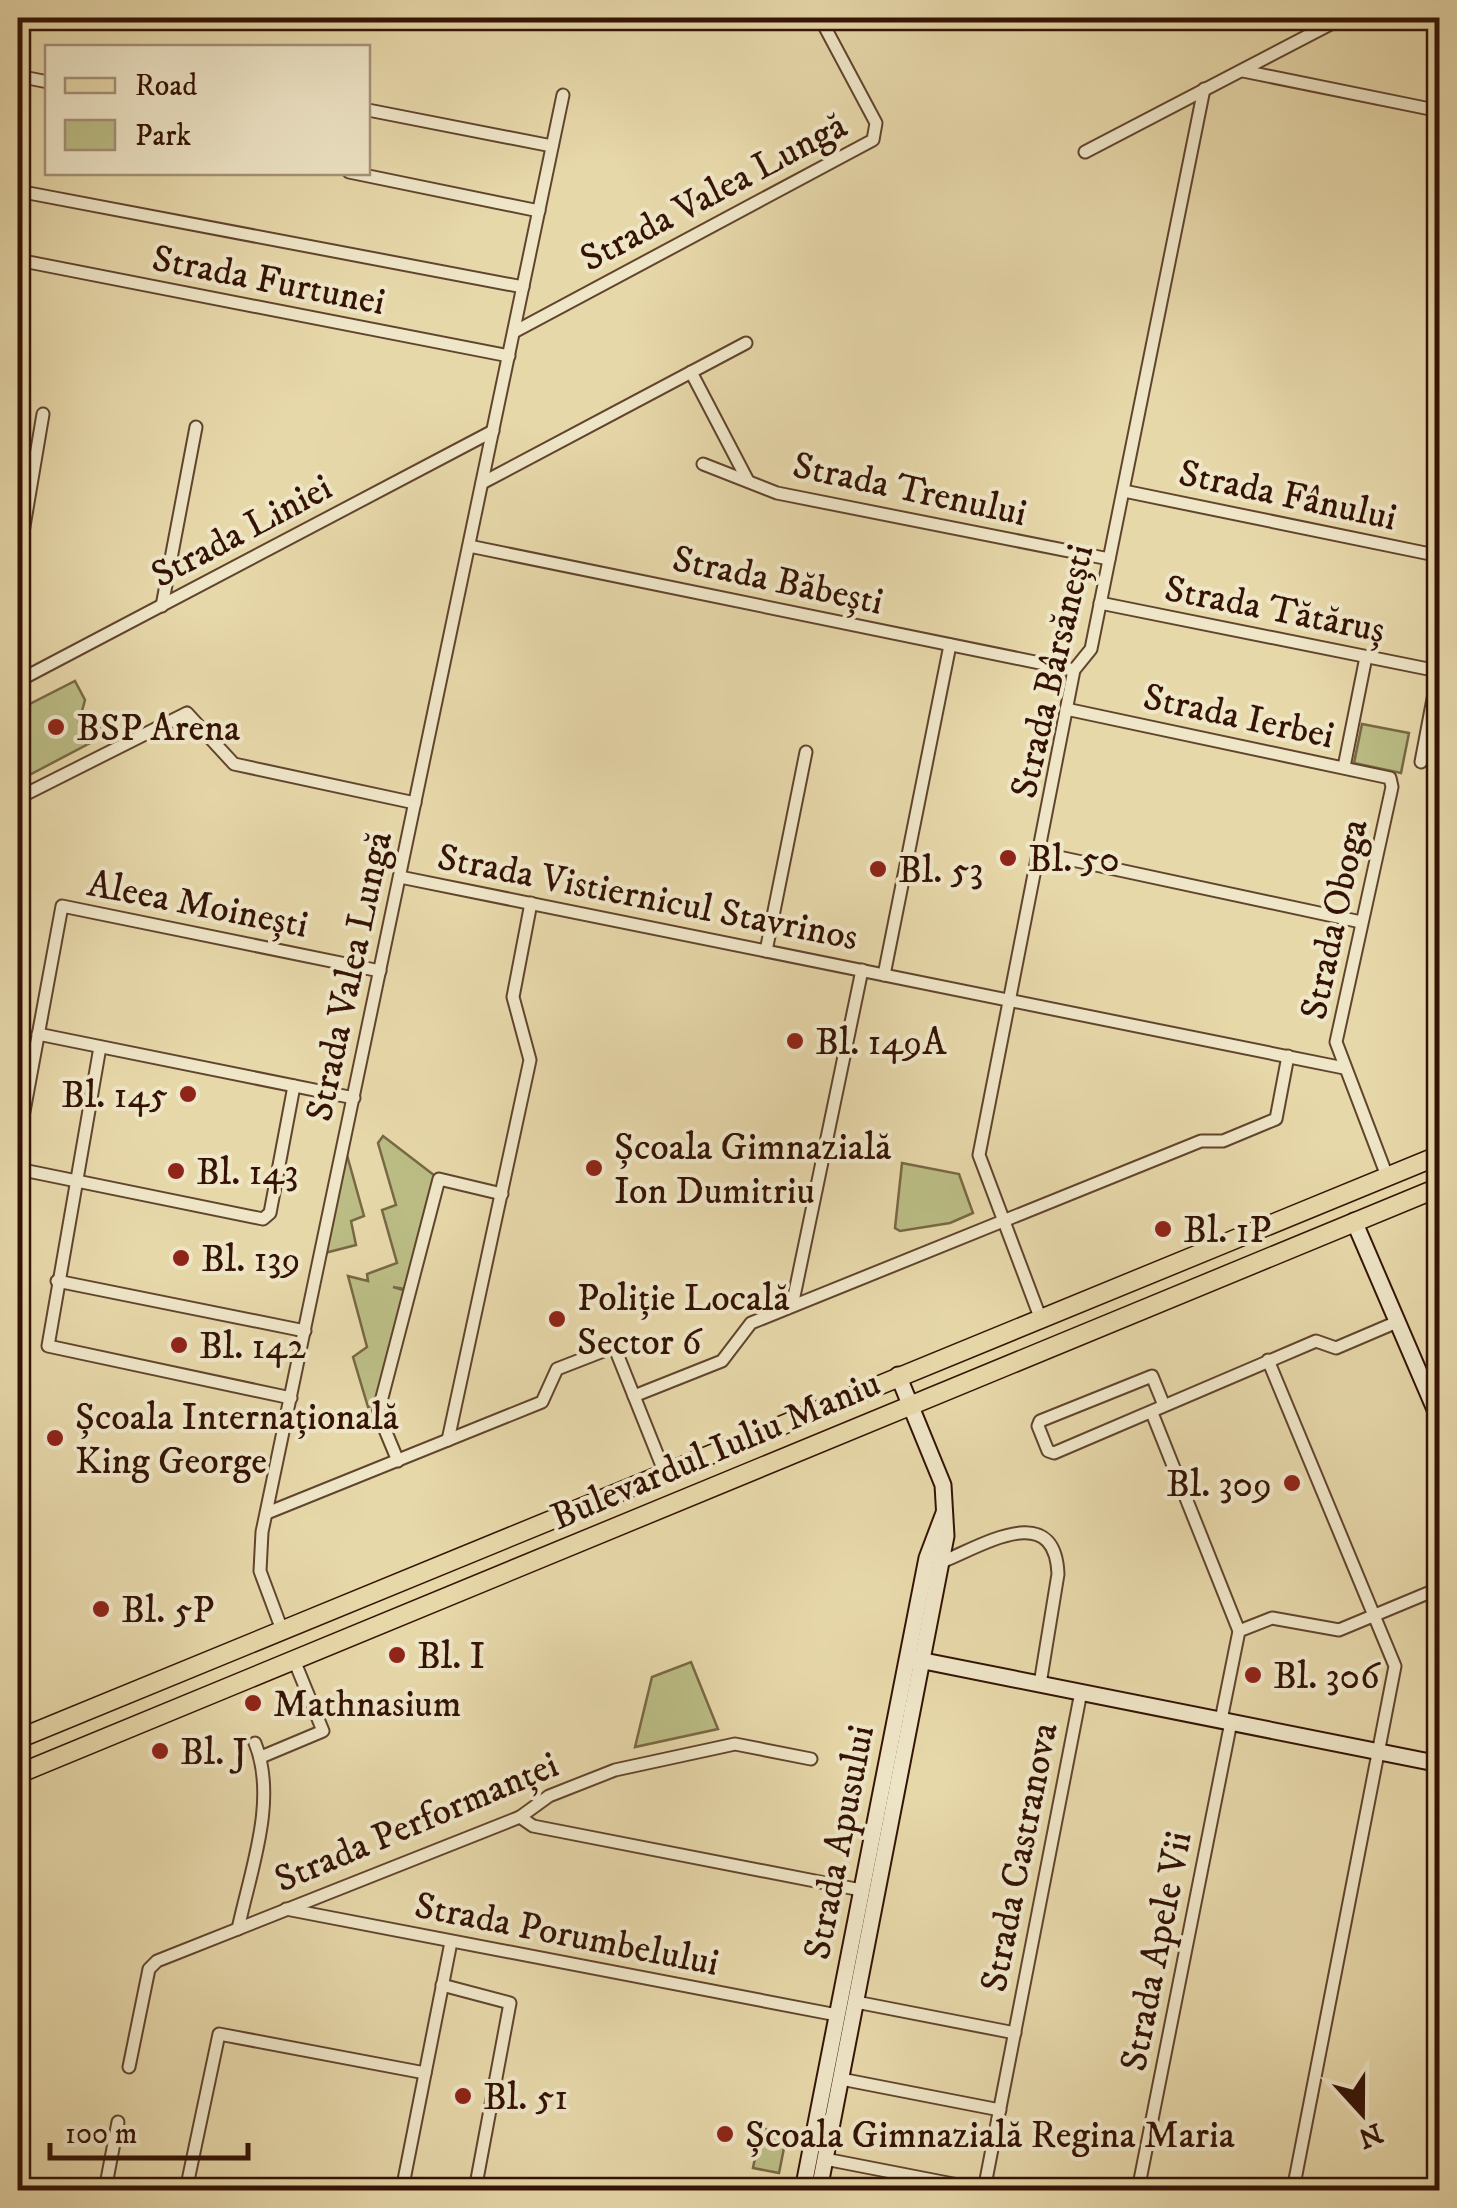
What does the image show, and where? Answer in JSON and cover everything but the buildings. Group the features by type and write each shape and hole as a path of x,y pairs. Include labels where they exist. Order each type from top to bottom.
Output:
{"main road":[{"name":"Bulevardul Iuliu Maniu","path":"18,1740 1440,1155"},
{"name":"Bulevardul Iuliu Maniu","path":"18,1774 1440,1186"},
{"path":"1354,1221 1440,1421"},
{"name":"Strada Apusului","path":"819,2190 861,1890 907,1657 946,1510 943,1485 898,1375"},
{"name":"Strada Apusului","path":"802,2190 833,2077 844,2005 924,1661 935,1559"},
{"path":"282,1630 294,1660"},
{"path":"907,1657 1440,1764"}],"street":[{"name":"Strada Valea Lungă","path":"514,332 873,140 876,123 820,18"},
{"path":"1085,152 1342,18"},
{"path":"1242,70 1440,111"},
{"path":"18,76 45,81"},
{"name":"Strada Bârsănești","path":"1040,1317 979,1155 1074,670 1091,649 1204,90"},
{"name":"Strada Valea Lungă","path":"282,1630 260,1572 267,1513 563,94"},
{"path":"370,110 552,146"},
{"path":"365,175 539,211"},
{"path":"18,191 523,288"},
{"name":"Strada Furtunei","path":"18,260 509,356"},
{"path":"482,483 746,343"},
{"path":"692,372 748,481"},
{"path":"18,562 42,414"},
{"path":"162,606 196,428"},
{"name":"Strada Liniei","path":"18,681 493,430"},
{"name":"Strada Trenului","path":"703,464 777,493 1109,559"},
{"name":"Strada Fânului","path":"1124,491 1440,556"},
{"name":"Strada Băbești","path":"469,546 1074,670"},
{"name":"Strada Tătăruș","path":"1100,603 1439,667"},
{"name":"Strada Vistiernicul Stavrinos","path":"884,975 950,645"},
{"path":"1344,767 1366,656"},
{"path":"1421,762 1439,667"},
{"name":"Strada Ierbei","path":"1066,709 1388,776 1392,786"},
{"path":"18,798 186,713 198,721 221,756 234,764 415,804"},
{"path":"766,951 806,752"},
{"name":"Strada Oboga","path":"1387,1176 1344,1068 1336,1035 1392,786"},
{"path":"1040,853 1360,922"},
{"name":"Strada Vistiernicul Stavrinos","path":"400,877 1344,1068"},
{"path":"448,1440 530,1060 513,998 531,904"},
{"name":"Aleea Moinești","path":"38,1034 62,906 380,971"},
{"path":"792,1306 862,970"},
{"path":"18,1142 38,1034 354,1098"},
{"path":"100,1047 46,1339 53,1350 291,1398"},
{"path":"634,1396 722,1361 750,1323 1202,1141 1223,1141 1276,1119 1288,1056"},
{"path":"18,1169 256,1218 268,1216 294,1086"},
{"path":"398,1461 378,1413 439,1179 502,1194"},
{"path":"57,1281 305,1332"},
{"path":"1164,1403 1152,1376 1040,1421 1038,1426 1048,1450 1054,1453 1316,1340 1336,1348 1397,1322"},
{"path":"267,1513 542,1402 557,1369 611,1348 616,1351 664,1472"},
{"path":"1268,1360 1394,1666 1293,2190"},
{"path":"1152,1413 1239,1631 1272,1618 1339,1630 1440,1588"},
{"path":"935,1559 1021,1532 1041,1534 1048,1540 1058,1558 1058,1574 1040,1684"},
{"name":"Strada Apele Vii","path":"1138,2190 1226,1721 1239,1631"},
{"path":"260,1757 323,1731 294,1660"},
{"name":"Strada Castranova","path":"825,2159 984,2190 1081,1692"},
{"path":"238,1928 263,1808 260,1757 255,1743"},
{"name":"Strada Performanței","path":"129,2067 151,1966 520,1816 549,1796 615,1770 735,1744 811,1758"},
{"path":"520,1816 533,1826 861,1890"},
{"name":"Strada Porumbelului","path":"286,1909 451,1942 844,2005"},
{"path":"402,2190 451,1942"},
{"path":"442,1986 510,2002 475,2190"},
{"name":"Strada Castranova","path":"844,2005 1014,2033"},
{"path":"186,2190 216,2038 225,2032 425,2073"},
{"path":"833,2077 1000,2110"},
{"path":"105,2190 118,2122"}],"green space":[{"name":"BSP Arena","path":"75,681 85,700 79,722 111,732 18,781 18,710"},
{"path":"1362,724 1409,733 1401,773 1354,763"},
{"path":"383,1136 439,1179 410,1290 393,1287 410,1292 381,1403 368,1407 353,1357 367,1347 348,1276 368,1281 367,1274 397,1263 382,1210 396,1205 378,1143"},
{"path":"345,1148 364,1216 351,1221 356,1245 321,1254"},
{"path":"902,1163 959,1174 973,1213 950,1223 900,1231 895,1228"},
{"path":"691,1662 718,1729 635,1747 652,1677"},
{"path":"761,2128 787,2133 779,2173 753,2168"}],"place":[{"name":"BSP Arena","path":"56,727"},
{"name":"Bl. 50","path":"1008,858"},
{"name":"Bl. 53","path":"878,869"},
{"name":"Bl. 149A","path":"795,1041"},
{"name":"Bl. 145","path":"188,1094"},
{"name":"Școala Gimnazială Ion Dumitriu","path":"594,1168"},
{"name":"Bl. 143","path":"176,1171"},
{"name":"Bl. 1P","path":"1163,1229"},
{"name":"Bl. 139","path":"181,1258"},
{"name":"Poliție Locală Sector 6","path":"557,1319"},
{"name":"Bl. 142","path":"179,1345"},
{"name":"Școala Internațională King George","path":"55,1438"},
{"name":"Bl. 309","path":"1292,1483"},
{"name":"Bl. 5P","path":"101,1609"},
{"name":"Bl. I","path":"397,1655"},
{"name":"Bl. 306","path":"1253,1675"},
{"name":"Mathnasium","path":"253,1703"},
{"name":"Bl. J","path":"160,1751"},
{"name":"Bl. 51","path":"463,2096"},
{"name":"Școala Gimnazială Regina Maria","path":"725,2134"}]}
